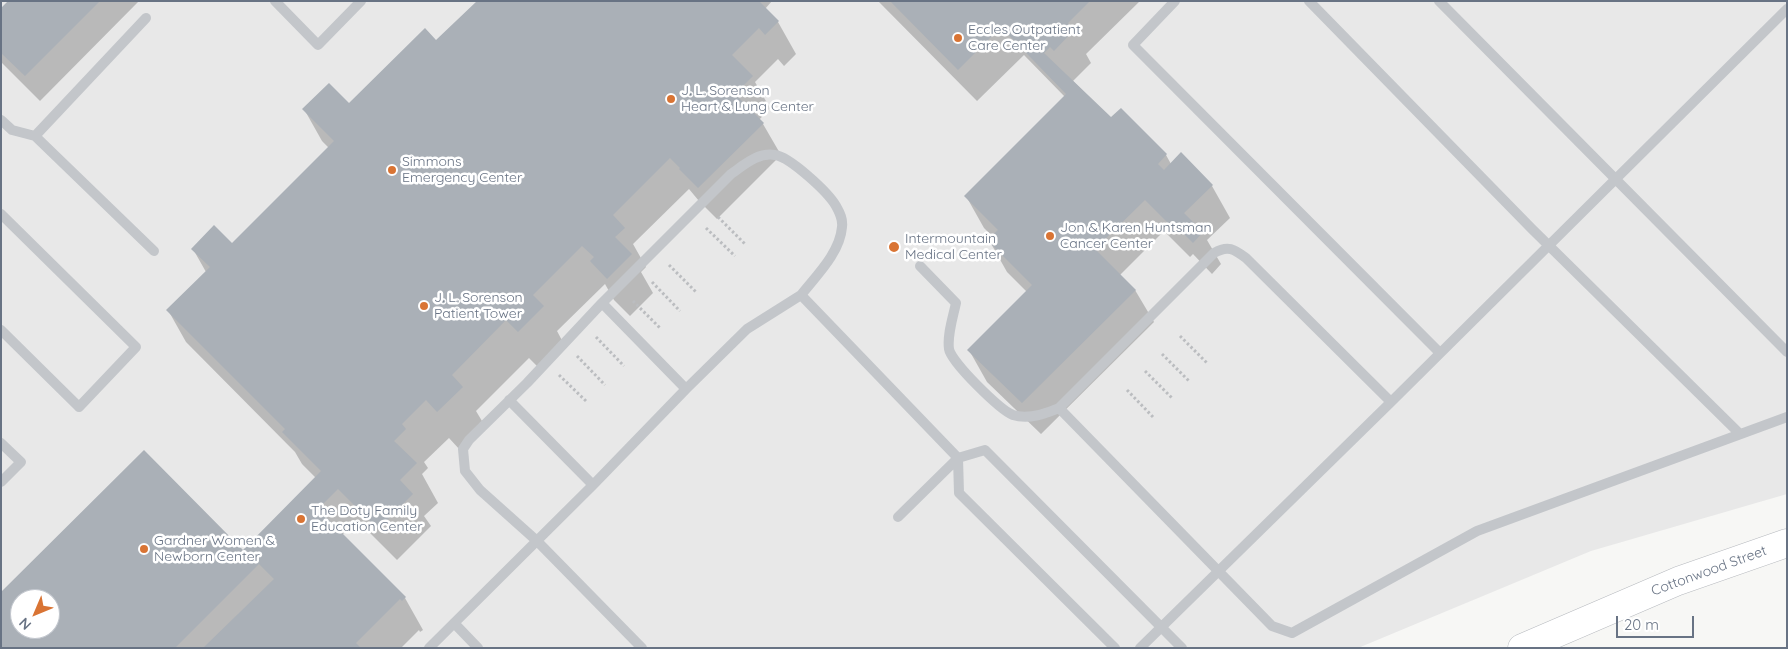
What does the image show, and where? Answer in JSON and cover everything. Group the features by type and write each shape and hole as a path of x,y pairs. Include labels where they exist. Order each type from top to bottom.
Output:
{"street":[{"name":"Cottonwood Street","path":"1522,648 1678,581 1787,543"}],"lane":[{"path":"275,1 318,45 361,1"},
{"path":"1175,1 1133,44 1440,353"},
{"path":"1309,1 1548,245 1740,434"},
{"path":"1439,1 1787,352"},
{"path":"1140,648 1787,9"},
{"path":"35,136 146,18"},
{"path":"1,120 12,130 35,136 154,251"},
{"path":"428,648 454,623 537,541 593,485 747,329 801,295 829,258 840,240 841,215 835,204 814,182 795,165 783,157 774,154 755,157 731,174 602,303 469,440 463,449 465,471 480,490 537,541 642,648"},
{"path":"1,214 136,347 79,407 1,330"},
{"path":"920,266 956,303 949,348 951,357 994,401 1014,415 1036,416 1059,408 1214,253 1222,248 1230,248 1246,258 1391,402"},
{"path":"801,295 958,458 959,493 1114,648"},
{"path":"602,303 686,389"},
{"path":"509,400 593,485"},
{"path":"1059,408 1272,626 1292,633 1477,531 1787,417"},
{"path":"1,443 21,462 1,482"},
{"path":"898,517 958,458 985,450 1182,648"},
{"path":"454,623 478,648"}],"path":[{"path":"718,217 746,244"},
{"path":"706,228 734,256"},
{"path":"669,265 697,293"},
{"path":"652,282 680,311"},
{"path":"633,301 661,329"},
{"path":"1180,336 1207,363"},
{"path":"596,337 624,366"},
{"path":"1162,354 1189,381"},
{"path":"577,356 605,385"},
{"path":"1145,371 1172,398"},
{"path":"559,374 587,402"},
{"path":"1126,390 1154,417"}],"shaded area":[{"name":"Intermountain Medical Center","path":"1,1 1787,1 1787,494 1591,551 1358,648 1,648"}],"building":[{"path":"8,1 100,1 25,76 1,53 1,8"},
{"path":"477,1 759,1 779,21 765,35 759,28 732,55 753,76 735,94 764,123 698,188 670,158 613,215 625,228 615,237 632,254 607,279 590,261 594,257 582,246 533,295 544,306 518,332 506,320 452,375 463,387 437,412 426,400 402,424 406,429 394,441 417,463 400,480 413,494 378,529 338,489 318,509 406,597 402,601 400,599 356,643 361,648 203,648 274,579 259,564 175,648 1,648 1,592 144,450 243,550 321,471 282,432 285,429 166,310 210,267 191,249 214,225 232,243 334,141 302,109 329,83 349,103 425,28 436,40"},
{"name":"Jon & Karen Huntsman Cancer Center","path":"890,1 1090,1 1068,23 1074,30 1054,51 1050,47 1044,53 1111,117 1121,108 1167,154 1158,164 1164,170 1181,152 1213,185 1184,213 1203,232 1193,243 1174,224 1171,226 1145,200 1095,249 1136,290 1022,403 967,350 1032,285 987,240 998,230 964,196 1066,94 1001,27 958,70"}],"place":[{"name":"Eccles Outpatient Care Center","path":"958,38"},
{"name":"J. L. Sorenson Heart & Lung Center","path":"671,99"},
{"name":"Simmons Emergency Center","path":"392,170"},
{"name":"Jon & Karen Huntsman Cancer Center","path":"1050,236"},
{"name":"Intermountain Medical Center","path":"894,247"},
{"name":"J. L. Sorenson Patient Tower","path":"424,306"},
{"name":"The Doty Family Education Center","path":"301,519"},
{"name":"Gardner Women & Newborn Center","path":"144,549"}]}
